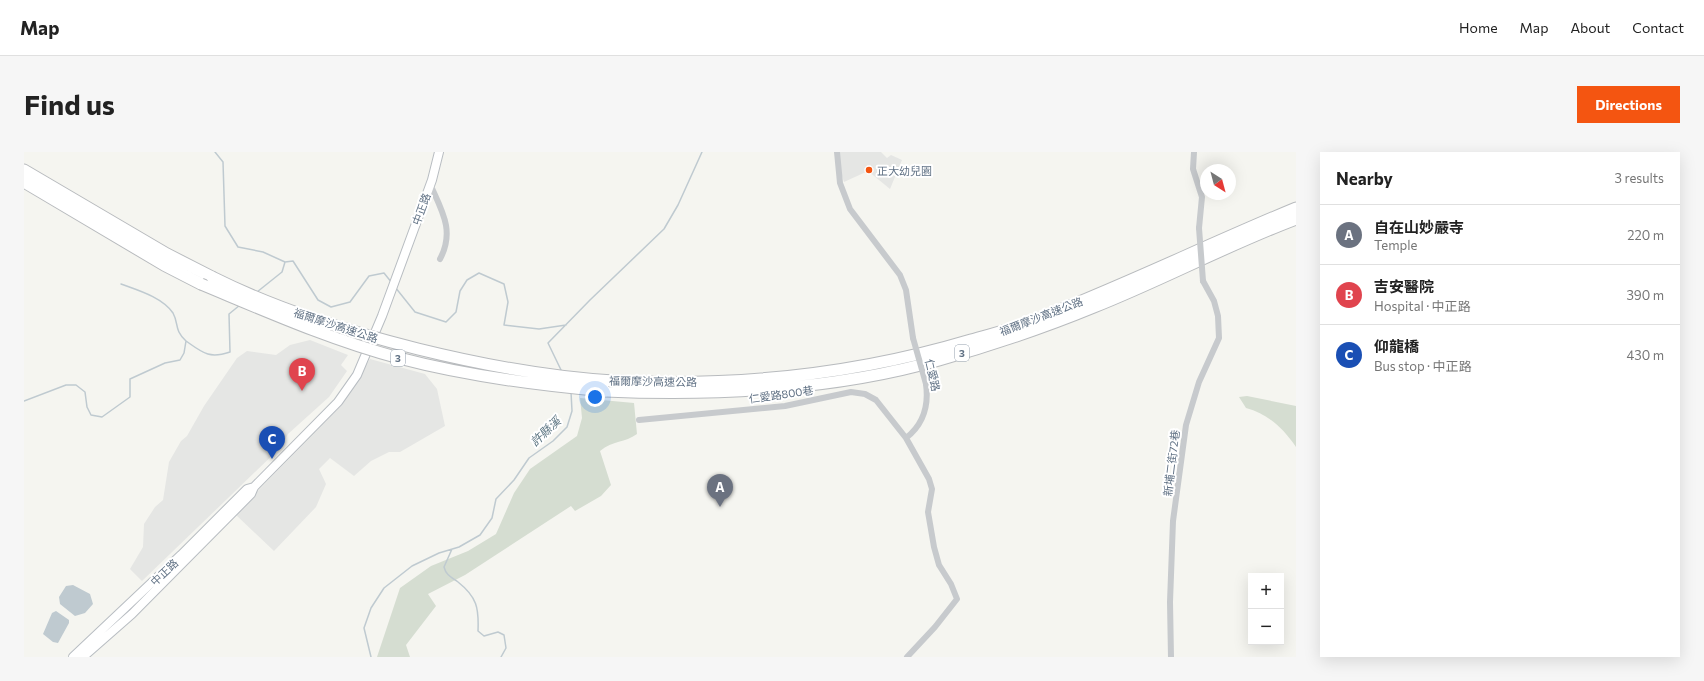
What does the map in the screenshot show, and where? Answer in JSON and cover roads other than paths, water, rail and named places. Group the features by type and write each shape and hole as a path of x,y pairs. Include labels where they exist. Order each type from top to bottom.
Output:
{"highway":[{"name":"福爾摩沙高速公路","path":"24,170 167,254 233,288 308,318 369,337 483,365 570,378 665,383 749,381 847,369 930,352 1021,325 1164,266 1296,208"},
{"name":"福爾摩沙高速公路","path":"24,182 164,265 201,284 310,329 399,358 484,378 605,391 694,393 782,388 870,375 938,360 1026,333 1094,307 1296,219"}],"main road":[{"name":"中正路","path":"83,657 132,614 251,494 254,487 344,395 366,358 430,184 439,152"},
{"name":"中正路","path":"73,657 181,555 247,489 254,487"}],"street":[{"name":"仁愛路","path":"837,152 840,183 850,209 900,275 906,290 914,338 926,384 928,398 926,412 914,432 906,438"},
{"name":"新埔二街72巷","path":"1171,657 1170,602 1173,522 1186,426 1199,382 1219,334 1218,316 1214,300 1203,281 1199,228 1202,197 1193,169 1194,152"},
{"path":"430,184 445,219 446,226 445,249 440,260"},
{"name":"仁愛路800巷","path":"639,420 785,406 851,392 865,394 876,400 906,438"},
{"path":"906,438 929,479 932,489 928,512 934,547 939,565 951,584 957,599 935,628 907,657"}],"waterway":[{"path":"215,152 223,162 225,226 238,247 263,252 285,262"},
{"name":"許縣溪","path":"562,372 548,343 590,300 664,229 678,205 702,152"},
{"path":"257,292 282,272 285,262 293,261 318,300 331,307 350,302 369,276 384,273 392,283"},
{"path":"395,287 415,312 446,322 456,312 460,291 467,280 479,273 504,284 508,302 504,325 539,329 566,325"},
{"path":"121,284 156,298 168,307 175,317 180,334 186,341"},
{"path":"24,401 66,385 76,385 85,392 87,407 91,415 102,417 130,397 130,379 165,363 180,360 184,353 186,341 206,354 217,355 230,352 229,314 240,305"},
{"name":"許縣溪","path":"371,657 364,628 371,608 384,588 412,566 439,553 459,547 480,535 492,518 496,499 514,480 529,458 553,441 567,427 572,411 571,392"},
{"path":"452,549 444,567 445,570 449,576 464,587 473,598 477,609 478,631 484,636 498,632 504,635 506,648 501,657"}],"place":[{"name":"正大幼兒園","path":"869,170"},
{"name":"吉安醫院","path":"302,391"},
{"name":"仰龍橋","path":"272,459"},
{"name":"自在山妙嚴寺","path":"720,507"}]}
